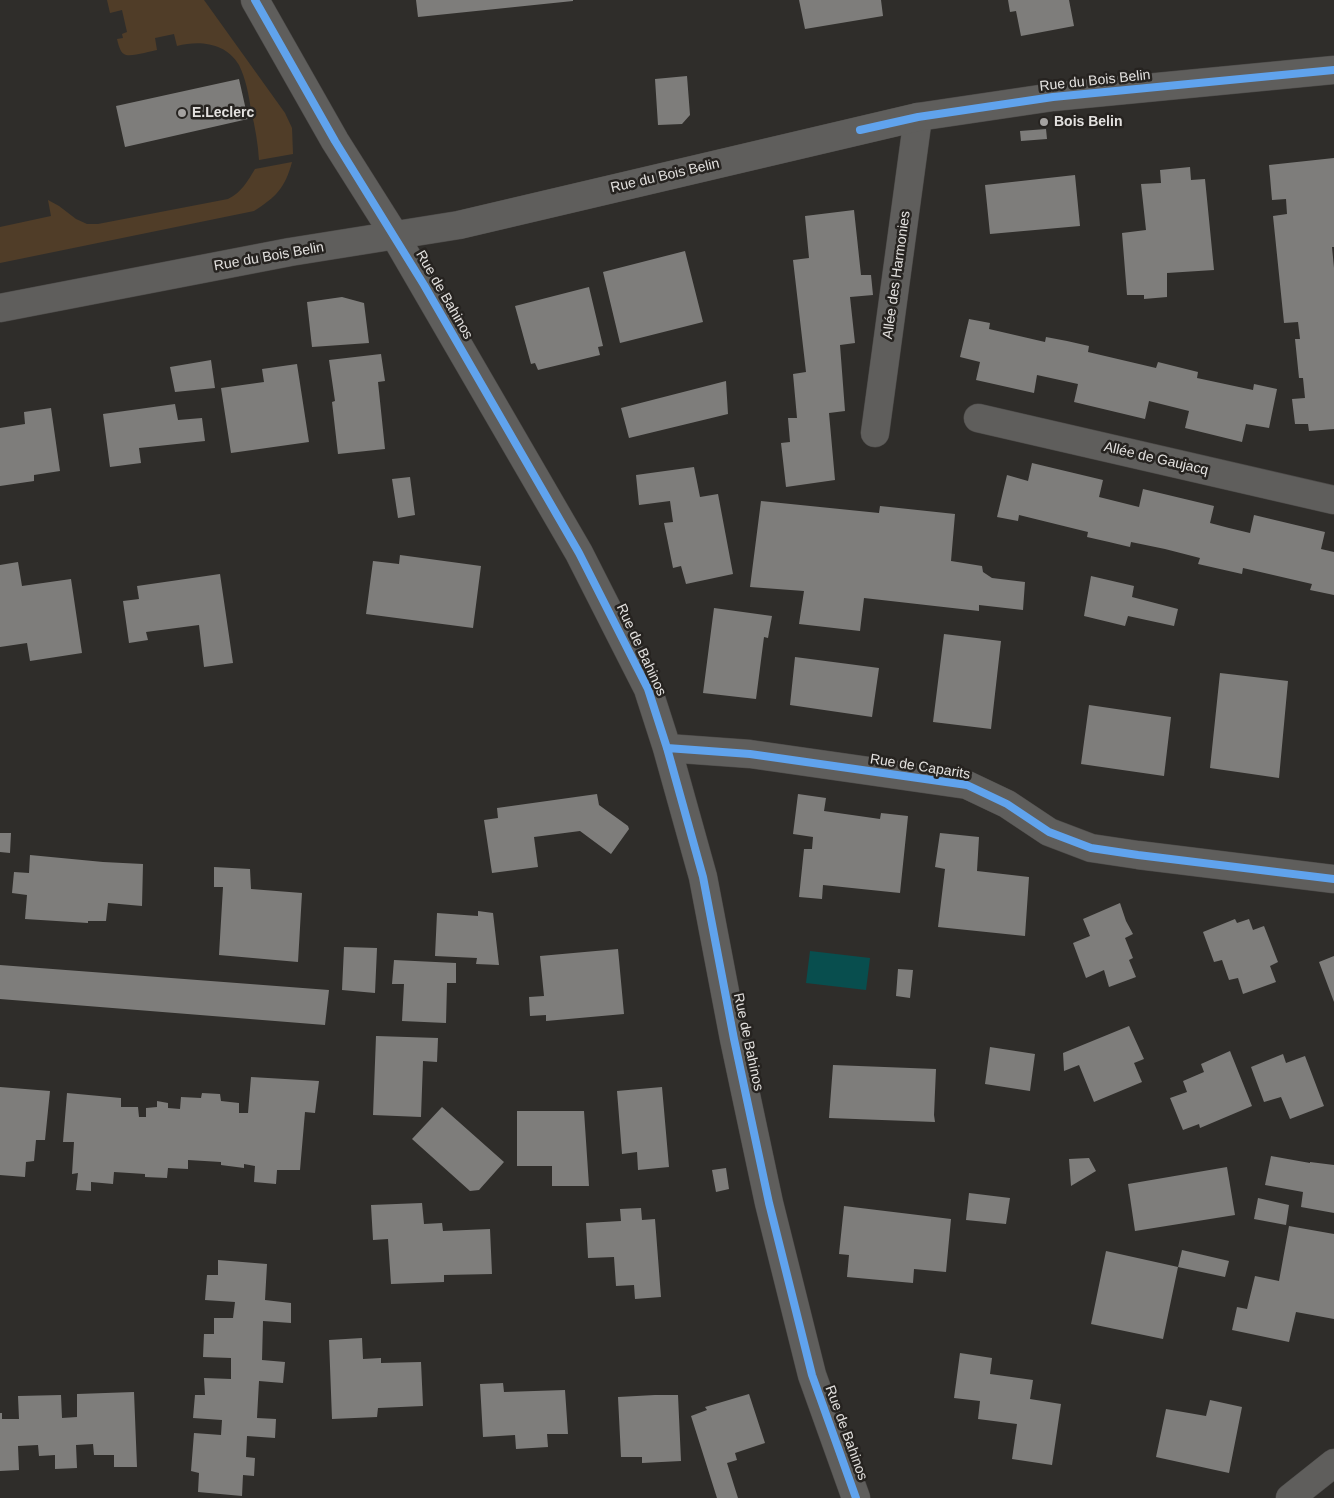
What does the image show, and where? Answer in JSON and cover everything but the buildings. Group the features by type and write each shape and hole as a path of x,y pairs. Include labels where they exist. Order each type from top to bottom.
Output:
{"street":[{"name":"Rue de Bahinos","path":"255,0 335,140 394,236 579,553 648,689 667,748 703,877 742,1078 769,1203 812,1375 856,1498"},
{"name":"Rue du Bois Belin","path":"0,308 290,252 459,225 918,117 1053,97 1334,70"},
{"name":"Allée des Harmonies","path":"875,433 918,117"},
{"name":"Allée de Gaujacq","path":"978,418 1334,500"},
{"name":"Rue de Caparits","path":"667,748 750,754 967,785 1007,804 1050,832 1091,848 1334,880"},
{"path":"1290,1498 1334,1463"}],"shaded area":[{"path":"107,0 204,0 285,113 292,128 293,154 259,160 245,82 239,65 227,52 212,45 195,43 177,46 174,34 155,38 157,50 135,55 124,54 120,49 117,39 123,38 122,34 127,32 122,10 110,13"},
{"path":"292,162 279,191 254,211 0,263 0,227 51,216 48,200 76,219 87,224 98,224 228,199 241,190 255,169"}],"water":[{"path":"810,951 870,958 866,990 806,983"}],"cycle path":[{"path":"255,0 335,141 424,285 579,553 648,689 667,748 703,877 734,1039 769,1203 812,1375 856,1498"},
{"path":"860,130 918,117 1053,97 1334,70"},
{"path":"667,748 750,754 967,785 1007,804 1049,832 1091,848 1334,879"}],"place":[{"name":"E.Leclerc","path":"182,113"},
{"name":"Bois Belin","path":"1044,122"}]}
